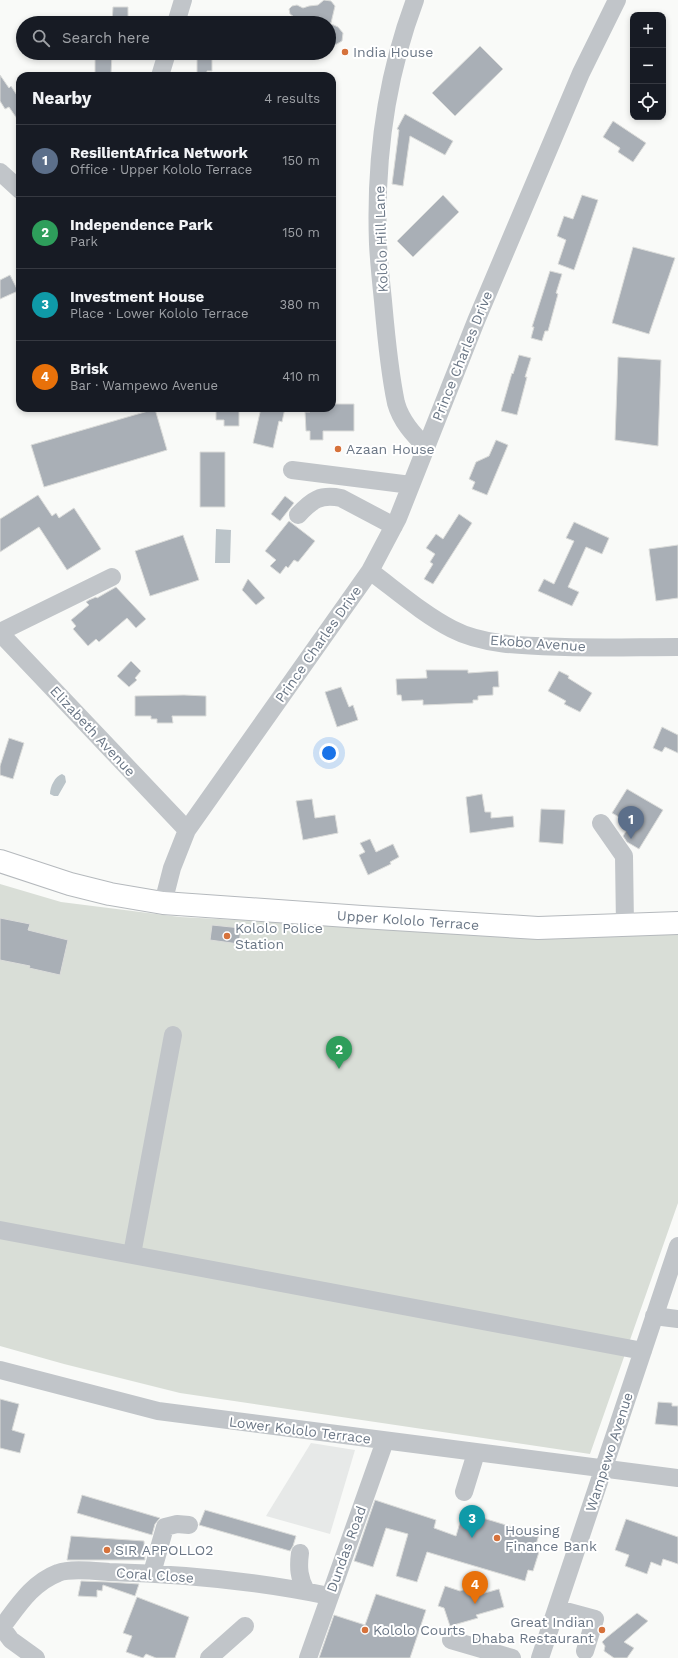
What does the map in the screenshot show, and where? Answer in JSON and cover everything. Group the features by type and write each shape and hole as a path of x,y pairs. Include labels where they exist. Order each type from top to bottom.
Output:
{"main road":[{"name":"Upper Kololo Terrace","path":"0,861 70,884 110,894 163,903 538,928 678,923"}],"street":[{"path":"178,16 183,0"},
{"name":"Kololo Hill Lane","path":"415,0 397,59 386,108 379,176 378,245 384,318 393,389 398,411 408,428 426,447"},
{"name":"Prince Charles Drive","path":"163,903 172,868 187,830 370,571 394,526 476,321 581,73 617,0"},
{"path":"161,72 165,60"},
{"path":"0,172 16,186"},
{"path":"398,411 412,420 437,418"},
{"path":"292,470 411,485"},
{"path":"298,515 312,501 332,496 341,498 394,526"},
{"name":"Ekobo Avenue","path":"370,571 428,614 453,630 476,638 501,643 537,646 606,648 678,647"},
{"path":"0,632 112,577"},
{"name":"Elizabeth Avenue","path":"0,632 187,830"},
{"path":"600,823 624,856 625,926"},
{"path":"132,1254 173,1035"},
{"path":"0,1230 643,1351"},
{"name":"Wampewo Avenue","path":"540,1658 678,1246"},
{"path":"654,1316 678,1319"},
{"name":"Lower Kololo Terrace","path":"0,1370 158,1412 678,1478"},
{"name":"Dundas Road","path":"308,1658 385,1441"},
{"path":"464,1492 476,1453"},
{"path":"152,1573 165,1527 177,1524 189,1525"},
{"path":"300,1553 298,1569 301,1581 306,1591"},
{"name":"Coral Close","path":"1,1626 30,1591 42,1581 59,1572 78,1571 152,1573 257,1583 329,1596"},
{"path":"558,1608 595,1619 585,1651"},
{"path":"1,1626 11,1640 36,1658"},
{"path":"209,1658 245,1626"},
{"path":"451,1640 512,1658"}],"shaded area":[{"path":"216,529 231,530 230,563 215,563"},
{"path":"62,774 65,776 66,782 58,796 54,796 50,794 52,785 55,779"},
{"path":"0,884 61,902 180,917 346,926 678,932 678,1203 590,1454 180,1393 64,1364 0,1346"},
{"path":"311,1443 355,1450 330,1534 266,1516"}],"building":[{"path":"324,0 331,1 335,6 333,16 293,16 290,14 289,9 292,6 297,5 303,8 318,5"},
{"path":"113,7 128,7 128,16 112,16"},
{"path":"336,26 343,33 342,41 336,44"},
{"path":"480,46 503,69 455,116 432,93"},
{"path":"95,60 112,60 111,72 95,72"},
{"path":"197,60 212,60 212,71 197,72"},
{"path":"0,75 9,88 11,86 16,94 16,117 9,107 5,109 0,101"},
{"path":"405,114 453,141 445,155 410,136 403,186 392,184 399,130 397,129"},
{"path":"613,121 646,143 633,162 618,152 620,148 603,137"},
{"path":"443,195 459,212 413,257 397,241"},
{"path":"582,195 598,200 574,270 558,264 566,240 557,236 564,216 573,219"},
{"path":"633,247 675,258 649,334 612,323"},
{"path":"550,271 562,274 556,293 558,294 548,331 545,331 542,341 531,338 534,327 532,327"},
{"path":"10,275 16,287 16,292 0,299 0,280"},
{"path":"519,355 531,358 525,377 527,377 517,415 501,411"},
{"path":"618,357 661,360 658,446 615,440"},
{"path":"336,404 354,404 354,431 323,431 323,440 310,440 310,431 306,431 305,412 336,412"},
{"path":"145,412 156,412 167,450 44,487 31,445"},
{"path":"216,412 239,412 239,426 224,426 224,420 216,420"},
{"path":"260,412 284,412 282,422 279,421 273,448 253,443"},
{"path":"496,440 508,445 487,495 472,489 475,482 469,479 476,462 489,456"},
{"path":"200,452 225,452 225,507 200,507"},
{"path":"38,495 52,516 56,513 59,518 74,508 101,549 67,570 39,527 0,552 0,519"},
{"path":"285,496 294,503 280,521 271,514"},
{"path":"459,514 472,523 433,584 424,579 433,564 430,562 435,554 426,548 436,534 443,539"},
{"path":"289,521 315,541 298,562 294,560 288,568 286,566 280,574 270,566 276,560 265,551"},
{"path":"574,522 609,538 602,554 586,547 568,587 579,592 572,606 538,591 544,579 554,584 574,541 566,538"},
{"path":"183,535 199,580 150,596 135,551"},
{"path":"678,545 678,598 656,601 649,549"},
{"path":"248,579 265,598 256,605 242,590"},
{"path":"116,587 146,619 136,628 127,618 99,642 96,639 88,646 73,629 76,626 71,620 89,605 86,602 96,597 97,598"},
{"path":"131,661 141,671 135,678 137,680 129,687 117,676"},
{"path":"426,670 468,670 468,673 498,671 499,687 493,687 493,695 478,696 478,700 473,700 473,703 423,705 423,700 402,701 401,695 397,695 396,679 427,678"},
{"path":"559,671 569,676 568,678 592,693 580,712 564,704 566,701 548,691"},
{"path":"341,687 349,707 353,705 358,720 337,727 325,692"},
{"path":"135,696 206,696 206,716 172,716 173,723 157,723 157,719 151,719 151,716 135,716"},
{"path":"662,727 678,735 678,753 665,747 662,752 653,748"},
{"path":"9,738 24,743 13,779 0,775 0,766"},
{"path":"627,789 663,810 639,849 627,842 623,836 631,824 612,813"},
{"path":"482,794 485,812 491,812 491,818 513,816 514,827 470,833 466,797"},
{"path":"312,799 315,818 335,815 338,833 303,840 296,801"},
{"path":"541,809 565,810 563,844 539,842"},
{"path":"370,839 376,852 393,844 399,857 390,862 391,864 368,875 359,855 365,852 360,843"},
{"path":"0,918 30,924 28,930 68,940 60,975 29,968 30,966 0,960"},
{"path":"212,925 241,928 239,944 210,940"},
{"path":"0,1399 19,1404 12,1430 25,1434 20,1453 0,1448"},
{"path":"658,1402 672,1403 672,1406 678,1406 678,1426 655,1424"},
{"path":"82,1495 160,1518 155,1524 152,1535 77,1513"},
{"path":"375,1500 436,1520 434,1528 456,1536 463,1512 539,1535 534,1550 539,1552 533,1571 528,1570 525,1581 427,1552 417,1582 396,1576 408,1534 386,1528 373,1567 354,1561"},
{"path":"205,1510 296,1536 293,1546 290,1551 199,1525"},
{"path":"626,1519 678,1537 678,1564 663,1559 661,1566 651,1562 647,1574 625,1566 629,1555 615,1550"},
{"name":"SIR APPOLLO2","path":"71,1536 144,1541 145,1560 67,1560"},
{"path":"81,1581 139,1584 135,1596 103,1585 102,1591 97,1590 97,1597 78,1596"},
{"path":"445,1586 460,1591 472,1587 474,1596 499,1589 504,1607 476,1615 478,1618 450,1626 444,1608 438,1606"},
{"path":"376,1594 426,1610 410,1658 319,1658 334,1615 365,1625"},
{"path":"137,1597 189,1617 175,1658 156,1658 146,1654 143,1658 126,1652 132,1636 123,1633"},
{"path":"637,1613 648,1621 624,1642 634,1648 627,1658 614,1658 604,1651 605,1646 602,1642"}],"place":[{"name":"India House","path":"345,52"},
{"name":"Azaan House","path":"338,449"},
{"name":"ResilientAfrica Network","path":"631,839"},
{"name":"Kololo Police Station","path":"227,936"},
{"name":"Independence Park","path":"339,1069"},
{"name":"Investment House","path":"472,1538"},
{"name":"Housing Finance Bank","path":"497,1538"},
{"name":"SIR APPOLLO2","path":"107,1550"},
{"name":"Brisk","path":"475,1604"},
{"name":"Kololo Courts","path":"365,1630"},
{"name":"Great Indian Dhaba Restaurant","path":"602,1630"}]}
